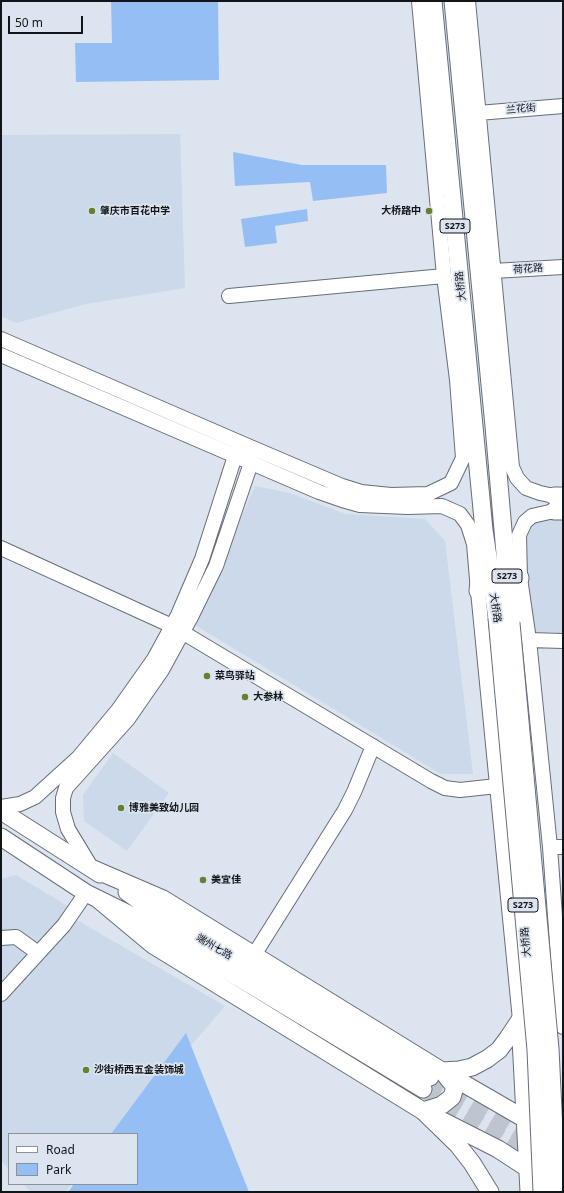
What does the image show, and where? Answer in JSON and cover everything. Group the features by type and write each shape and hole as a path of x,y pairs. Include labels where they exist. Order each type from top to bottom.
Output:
{"main road":[{"name":"大桥路","path":"433,1 484,530 504,620 550,1049 557,1192"},
{"name":"大桥路","path":"453,1 494,426 502,528 504,620 536,1050 542,1192"},
{"path":"502,528 520,578"},
{"path":"478,591 484,530"},
{"name":"端州七路","path":"1,811 91,868 164,917 432,1079"},
{"name":"端州七路","path":"1,838 93,897 155,927 432,1079"},
{"path":"91,868 163,899 254,955 432,1079 525,1119 563,1145"},
{"path":"93,897 153,945 423,1111 498,1149 563,1191"},
{"path":"432,1079 472,1067 487,1059 504,1044 519,1014"},
{"path":"519,1014 529,1192"},
{"path":"423,1111 442,1105 452,1096 455,1087 432,1079"},
{"path":"423,1111 458,1145 472,1163 490,1192"}],"street":[{"path":"1,339 342,486 361,492 391,495 428,494 451,483 463,458 457,380 444,276 419,1"},
{"path":"421,19 423,1"},
{"path":"468,1 509,451 512,468 516,478 526,488 540,493 558,504"},
{"name":"兰花街","path":"478,113 563,106"},
{"path":"477,245 485,185"},
{"name":"荷花路","path":"493,271 563,267"},
{"path":"230,296 444,276"},
{"path":"1,355 319,492 342,500 360,505 408,507 442,506 460,514 468,525 474,544 519,1014 540,1023 551,1021 559,1016 561,1010"},
{"path":"457,380 477,450"},
{"path":"494,426 509,451"},
{"path":"91,868 68,829 62,812 62,798 66,788 128,719 162,670 177,629 178,615 202,559 235,456 248,446"},
{"path":"1,807 20,804 35,797 78,758 118,710 177,629 191,617 216,566 251,463 248,446"},
{"path":"558,504 532,516 524,522 519,535 520,578 557,847 561,1010 563,1027"},
{"path":"1,548 177,629 445,788 460,790 497,786"},
{"path":"529,640 563,641"},
{"path":"254,955 345,810 354,792 372,746"},
{"path":"1,994 64,925 93,897"},
{"path":"1,938 16,937 38,953"}],"shaded area":[{"name":"肇庆市百花中学","path":"180,134 185,288 86,304 16,323 1,316 1,135"},
{"path":"255,486 289,493 346,514 425,519 445,541 473,774 441,774 195,625"},
{"path":"563,509 563,633 534,632 526,557 527,533 532,523"},
{"name":"博雅美致幼儿园","path":"113,753 169,793 127,851 84,821 83,795"},
{"path":"16,875 71,908 38,946 1,937 1,879"},
{"name":"沙街桥西五金装饰城","path":"75,919 225,1006 116,1133 8,1133 8,1168 1,1161 1,942 15,941 40,959"},
{"path":"24,1185 71,1185 65,1192 31,1192"}],"green space":[{"path":"111,1 218,1 219,80 76,82 75,43 112,43"},
{"path":"233,152 302,165 386,165 387,193 313,201 310,182 235,186"},
{"path":"307,209 308,221 275,226 277,243 245,247 241,219"},
{"path":"186,1033 249,1192 68,1192 73,1185 138,1185 138,1133 112,1133"}],"tunnel":[{"path":"430,1077 537,1144"},
{"path":"423,1089 538,1162"}],"place":[{"name":"肇庆市百花中学","path":"92,211"},
{"name":"大桥路中","path":"429,211"},
{"name":"菜鸟驿站","path":"207,676"},
{"name":"大参林","path":"245,697"},
{"name":"博雅美致幼儿园","path":"121,808"},
{"name":"美宜佳","path":"203,880"},
{"name":"沙街桥西五金装饰城","path":"86,1070"}]}
